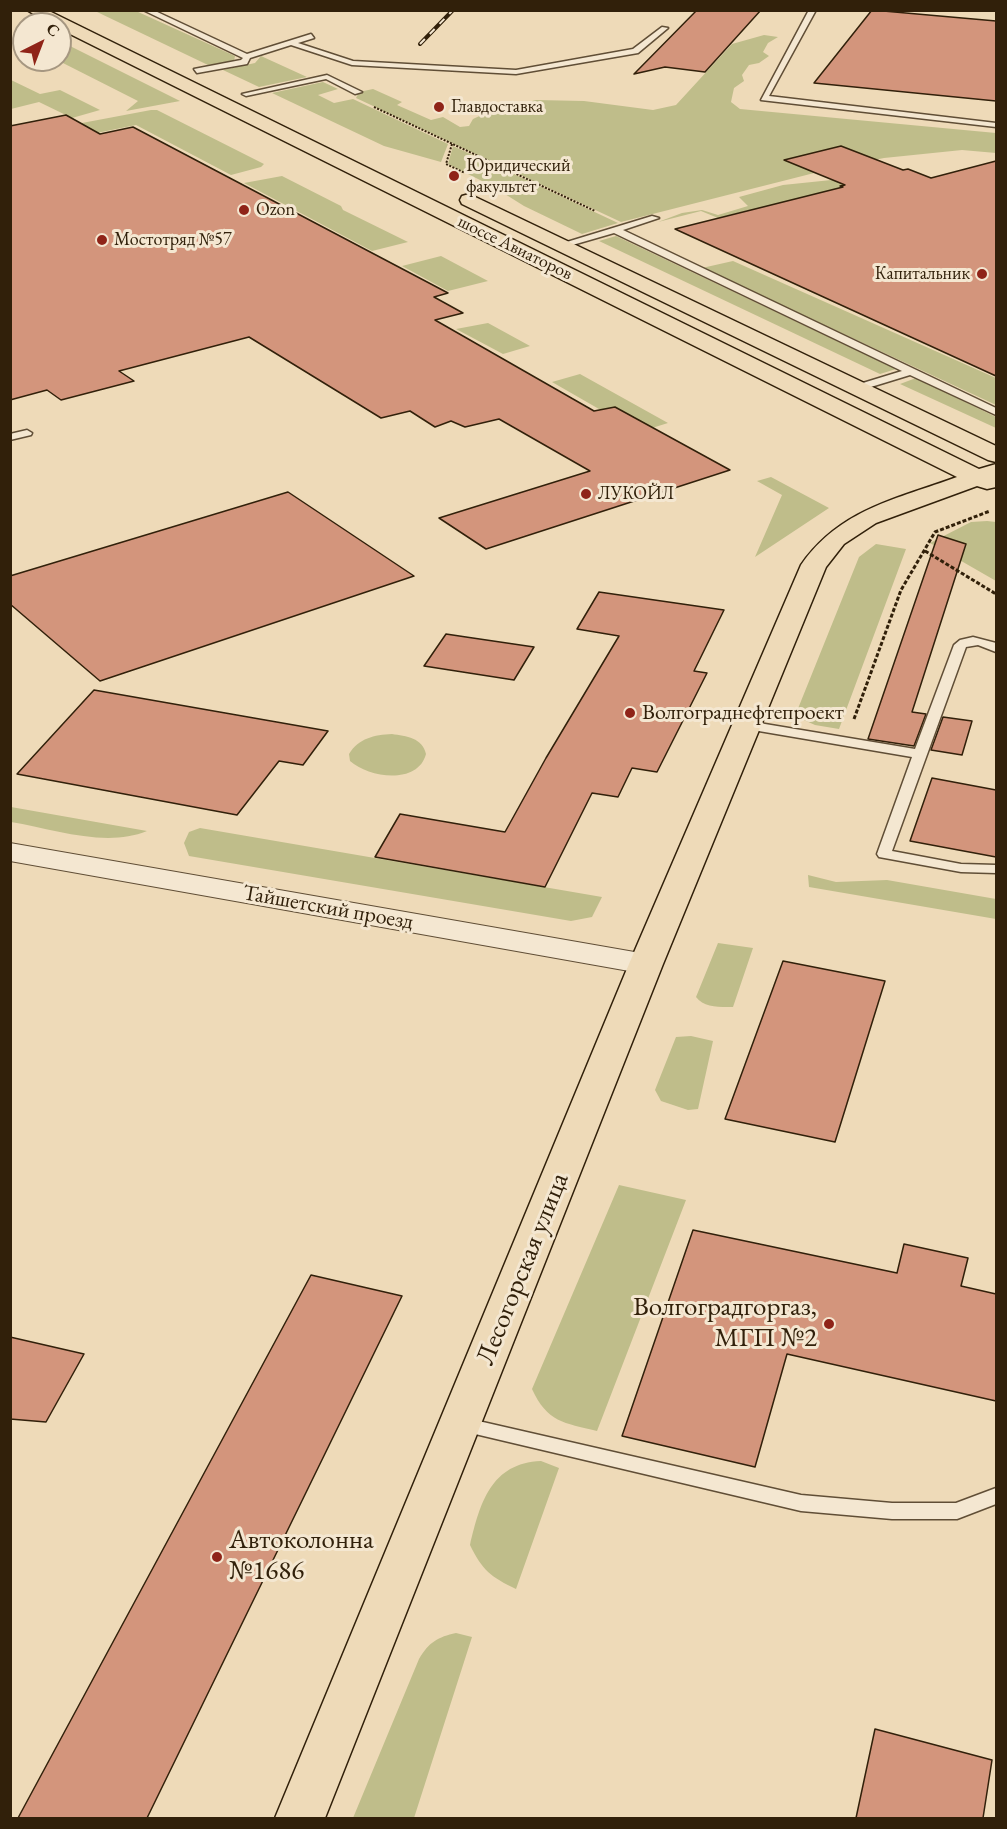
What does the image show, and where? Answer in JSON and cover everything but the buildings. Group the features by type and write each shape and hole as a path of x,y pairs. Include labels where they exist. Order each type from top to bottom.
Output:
{"main road":[{"name":"шоссе Авиаторов","path":"34,10 991,486"},
{"path":"70,10 288,114"},
{"name":"шоссе Авиаторов","path":"446,190 996,455"},
{"name":"Лесогорская улица","path":"300,1818 401,1575 646,964 814,565 835,539 867,518 991,486"}],"street":[{"name":"Тайшетский проезд","path":"10,852 646,964"}],"lane":[{"path":"146,10 247,57"},
{"path":"813,10 764,98 996,125"},
{"path":"289,42 352,63 516,72 635,51 664,28"},
{"path":"197,71 244,62 247,57 311,36"},
{"path":"246,94 327,77 358,92"},
{"path":"562,245 655,218"},
{"path":"615,230 996,412"},
{"path":"857,388 911,372"},
{"path":"10,436 27,433"},
{"path":"996,648 979,641 966,641 960,645 884,854 961,868 996,869"},
{"path":"747,725 919,754"},
{"path":"461,1424 801,1503 892,1511 957,1511 996,1496"}],"path":[{"path":"358,92 355,98 627,226"},
{"path":"496,183 536,184"},
{"path":"845,742 901,590 935,532 991,486"},
{"path":"925,550 996,594"}],"shaded area":[{"path":"95,11 136,11 235,56 234,61 208,65"},
{"path":"764,35 778,37 768,43 763,52 769,56 759,63 749,65 742,75 744,81 734,88 731,102 740,109 996,133 996,153 962,150 884,158 830,169 621,222 356,98 359,92 373,89 402,102 397,105 431,120 443,117 460,127 469,126 473,119 488,112 536,100 584,101 653,110 676,105 732,44"},
{"path":"72,47 180,101 126,111 138,101 72,68"},
{"path":"261,56 307,77 259,87 223,70 255,63"},
{"path":"11,80 40,94 60,90 100,110 72,118 39,102 11,109"},
{"path":"323,82 338,89 318,95 334,103 353,99 448,144 441,162 384,146 272,93"},
{"path":"157,110 264,164 261,167 231,175 136,125 72,138 66,126"},
{"path":"453,146 533,183 486,183 448,164"},
{"path":"282,176 341,206 343,210 408,242 372,251 244,183"},
{"path":"841,179 866,180 841,186 862,195 769,219 749,210 718,218 701,211 658,222 682,213 702,210 718,215 748,206 739,197 783,185"},
{"path":"489,184 535,184 618,223 582,234 524,206"},
{"path":"616,236 896,369 880,374 599,241"},
{"path":"441,256 488,281 448,291 402,266"},
{"path":"733,261 996,378 996,405 702,268"},
{"path":"488,323 530,346 503,354 456,329"},
{"path":"580,374 668,423 639,432 552,382"},
{"path":"916,378 996,417 996,428 900,384"},
{"path":"771,477 829,508 755,557 782,495 757,481"},
{"path":"971,522 996,522 996,581 930,543"},
{"path":"876,544 906,549 839,729 815,725 795,716 859,557"},
{"path":"392,734 418,741 424,749 426,754 421,764 413,771 392,776 369,771 350,761 349,754 357,744 373,737"},
{"path":"10,807 147,831 114,838 79,836 11,822"},
{"path":"200,828 602,897 592,917 571,921 189,856 184,843 189,832"},
{"path":"808,875 836,882 887,880 996,899 996,919 809,887"},
{"path":"718,943 753,948 733,1007 708,1005 696,997"},
{"path":"691,1036 713,1041 698,1109 688,1110 661,1101 655,1090 676,1037"},
{"path":"619,1185 686,1200 597,1431 566,1423 550,1415 532,1389"},
{"path":"541,1461 559,1468 516,1589 488,1572 470,1545 478,1514 490,1488 499,1477 524,1463"},
{"path":"456,1633 472,1637 414,1818 353,1818 419,1659 434,1641"}],"railway":[{"path":"420,44 453,10"}],"place":[{"name":"Главдоставка","path":"439,107"},
{"name":"Юридический факультет","path":"454,176"},
{"name":"Ozon","path":"244,210"},
{"name":"Мостотряд №57","path":"102,240"},
{"name":"Капитальник","path":"982,274"},
{"name":"ЛУКОЙЛ","path":"586,494"},
{"name":"Волгограднефтепроект","path":"630,713"},
{"name":"Волгоградгоргаз, МГП №2","path":"829,1324"},
{"name":"Автоколонна №1686","path":"217,1557"}]}
